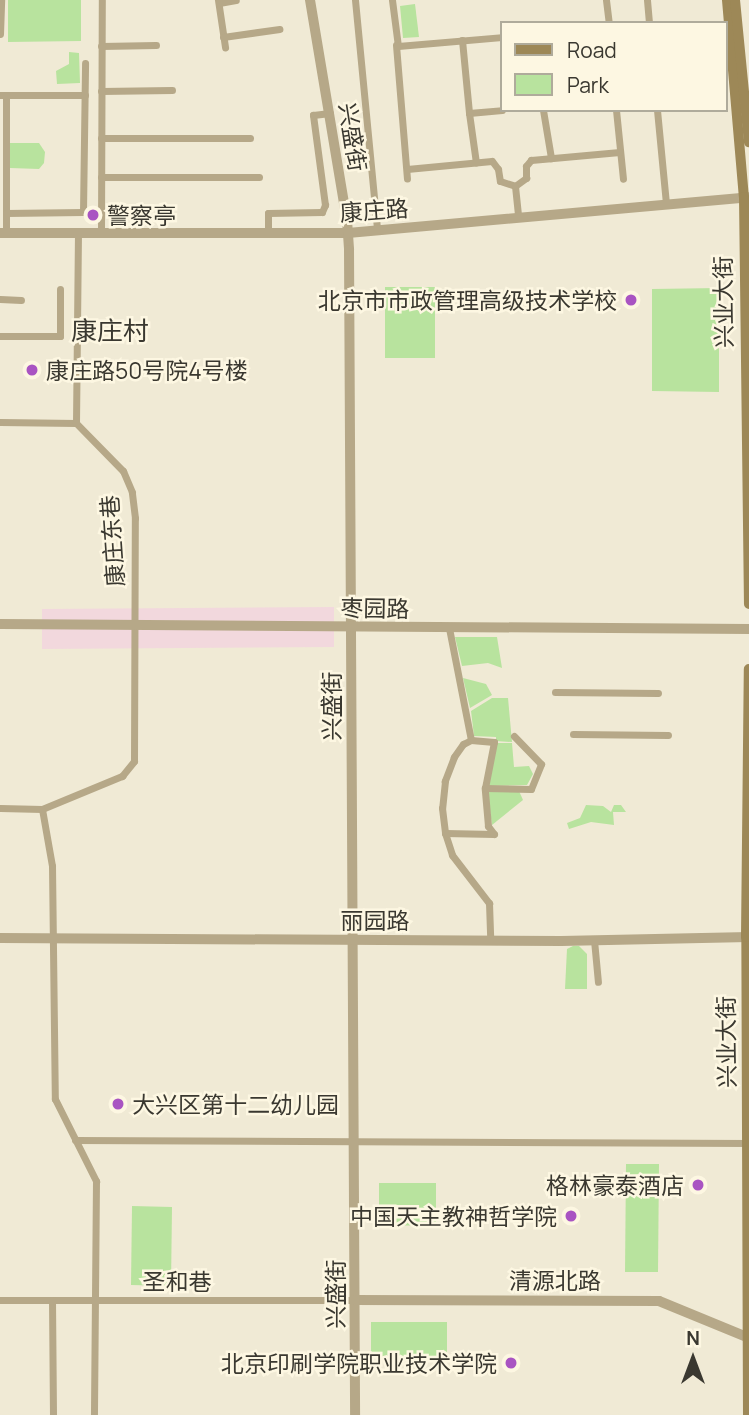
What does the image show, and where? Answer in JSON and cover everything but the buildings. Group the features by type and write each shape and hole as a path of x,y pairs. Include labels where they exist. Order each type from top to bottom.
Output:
{"main road":[{"name":"兴业大街","path":"727,0 747,197 749,604"},
{"path":"735,0 749,142"},
{"name":"兴业大街","path":"748,1415 749,669"}],"street":[{"path":"0,34 1,0"},
{"path":"101,233 102,0"},
{"path":"225,47 219,1 236,0"},
{"name":"兴盛街","path":"310,0 348,233 355,1415"},
{"path":"355,0 377,230"},
{"path":"391,0 407,179"},
{"path":"606,0 609,21"},
{"path":"647,0 649,21"},
{"path":"223,37 279,29"},
{"path":"396,45 500,37"},
{"path":"462,40 476,163"},
{"path":"101,46 156,45"},
{"path":"6,213 83,212 85,63"},
{"path":"101,91 172,90"},
{"path":"3,233 6,213 3,95 85,95"},
{"path":"469,113 500,110"},
{"path":"544,112 551,158"},
{"path":"616,112 623,179"},
{"path":"657,112 666,203"},
{"path":"268,233 268,213 322,212 325,205 313,116 330,113"},
{"path":"101,138 250,138"},
{"path":"515,186 526,178 526,166 531,160 620,152"},
{"path":"407,169 492,161 498,169 500,181 515,186"},
{"path":"101,177 259,177"},
{"path":"515,186 518,216"},
{"name":"康庄路","path":"3,233 348,233 747,197"},
{"path":"0,422 76,423 78,233"},
{"path":"0,336 60,336 60,289"},
{"path":"0,299 21,300"},
{"name":"康庄东巷","path":"42,809 122,776 134,761 136,624 132,492 123,471 111,456 76,423"},
{"name":"枣园路","path":"0,624 749,629"},
{"path":"449,628 471,740"},
{"path":"555,692 658,693"},
{"path":"573,734 668,735"},
{"path":"485,788 531,789 541,764 514,736"},
{"path":"445,833 494,834 488,826 485,788 494,742 471,740 463,744 454,757 445,781 442,808 445,833 452,855 489,903 490,940"},
{"path":"0,808 42,809 52,866 55,1099 96,1181 94,1415"},
{"name":"丽园路","path":"0,938 594,940 748,937"},
{"path":"594,940 598,982"},
{"path":"75,1140 749,1143"},
{"name":"圣和巷","path":"0,1300 354,1300"},
{"path":"52,1300 53,1415"},
{"name":"清源北路","path":"354,1300 659,1301 748,1337"}],"shaded area":[{"path":"334,607 334,647 42,649 42,609"}],"green space":[{"path":"8,0 81,0 81,41 8,42"},
{"path":"415,4 419,37 403,38 400,6"},
{"path":"69,52 79,53 80,83 57,84 56,71 69,64"},
{"path":"10,143 39,143 45,152 44,163 39,169 10,168"},
{"path":"385,287 435,287 435,358 385,358"},
{"path":"719,288 719,392 652,391 652,289"},
{"path":"455,637 497,637 502,668 488,663 462,666"},
{"path":"463,678 486,684 492,695 470,708"},
{"path":"492,698 508,698 512,742 496,741 496,737 474,736 471,711"},
{"path":"495,743 512,743 514,767 529,766 533,774 527,785 487,786"},
{"path":"487,791 519,791 523,800 492,825"},
{"path":"586,805 603,806 611,812 614,805 621,805 626,812 613,812 614,825 591,822 569,829 567,823 580,818"},
{"path":"579,946 587,954 587,989 565,989 567,949"},
{"path":"626,1164 659,1164 658,1272 625,1272"},
{"path":"379,1183 436,1183 436,1226 379,1225"},
{"path":"132,1206 172,1207 171,1286 131,1285"},
{"path":"371,1322 447,1322 447,1358 371,1358"}],"place":[{"name":"警察亭","path":"93,215"},
{"name":"北京市市政管理高级技术学校","path":"631,300"},
{"name":"康庄路50号院4号楼","path":"32,370"},
{"name":"大兴区第十二幼儿园","path":"118,1104"},
{"name":"格林豪泰酒店","path":"698,1185"},
{"name":"中国天主教神哲学院","path":"571,1216"},
{"name":"北京印刷学院职业技术学院","path":"511,1363"}],"district":[{"name":"康庄村","path":"110,331"}]}
